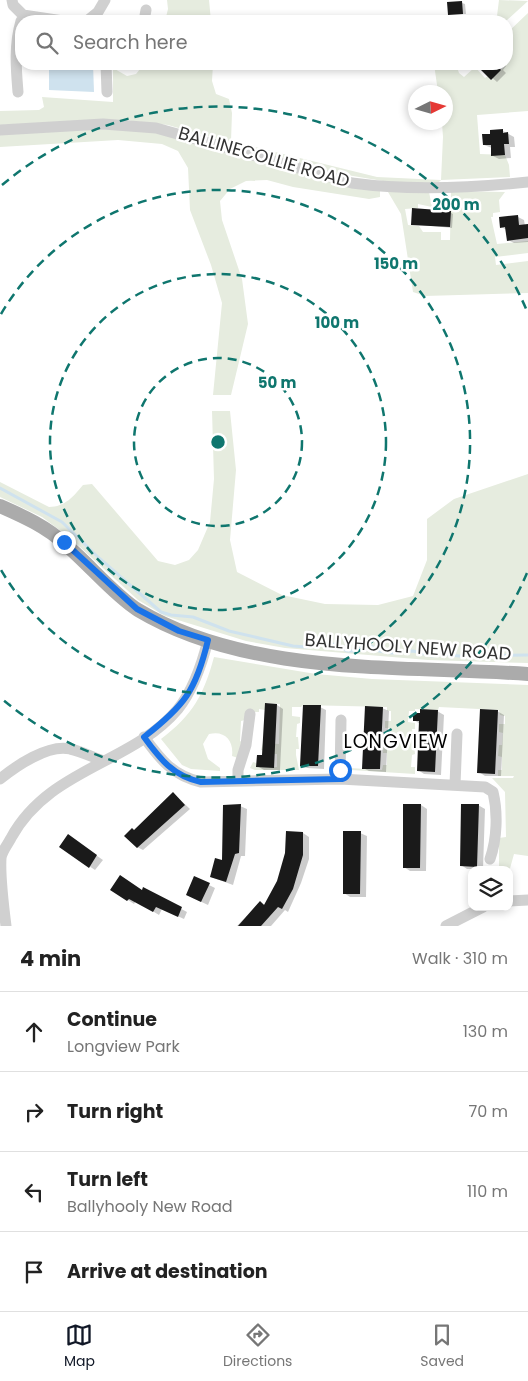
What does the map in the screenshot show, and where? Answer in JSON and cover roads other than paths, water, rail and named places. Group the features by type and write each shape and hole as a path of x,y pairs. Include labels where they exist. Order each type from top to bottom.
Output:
{"main road":[{"name":"BALLYHOOLY NEW ROAD","path":"0,506 26,517 64,542 137,609 179,631 275,656 315,662 368,667 528,674"}],"street":[{"path":"12,0 19,15"},
{"path":"100,15 104,0"},
{"path":"17,70 18,92"},
{"path":"106,70 107,92"},
{"name":"BALLINECOLLIE ROAD","path":"0,130 103,124 156,128 352,183 374,186 422,188 528,182"},
{"path":"6,926 0,858 20,822 34,804 56,788 144,737 168,719 186,698 194,685 208,640"},
{"path":"238,781 238,770 246,745 250,714"},
{"path":"340,720 340,779"},
{"path":"455,784 457,734"},
{"path":"144,737 162,760 180,775 201,782 340,779 485,786 493,792 495,802 494,847 490,859"},
{"path":"0,779 21,762 43,753 68,748 103,761"},
{"path":"513,900 528,900"},
{"path":"446,926 475,911"}],"water":[{"path":"49,70 93,70 94,92 49,90"}],"waterway":[{"path":"0,488 62,522 99,558 161,612 193,617 229,631 293,646 306,647 327,641 347,651 358,651 365,642 379,651 392,653 413,651 432,656 441,654 459,656 528,655"}],"district":[{"name":"LONGVIEW","path":"396,741"}]}
